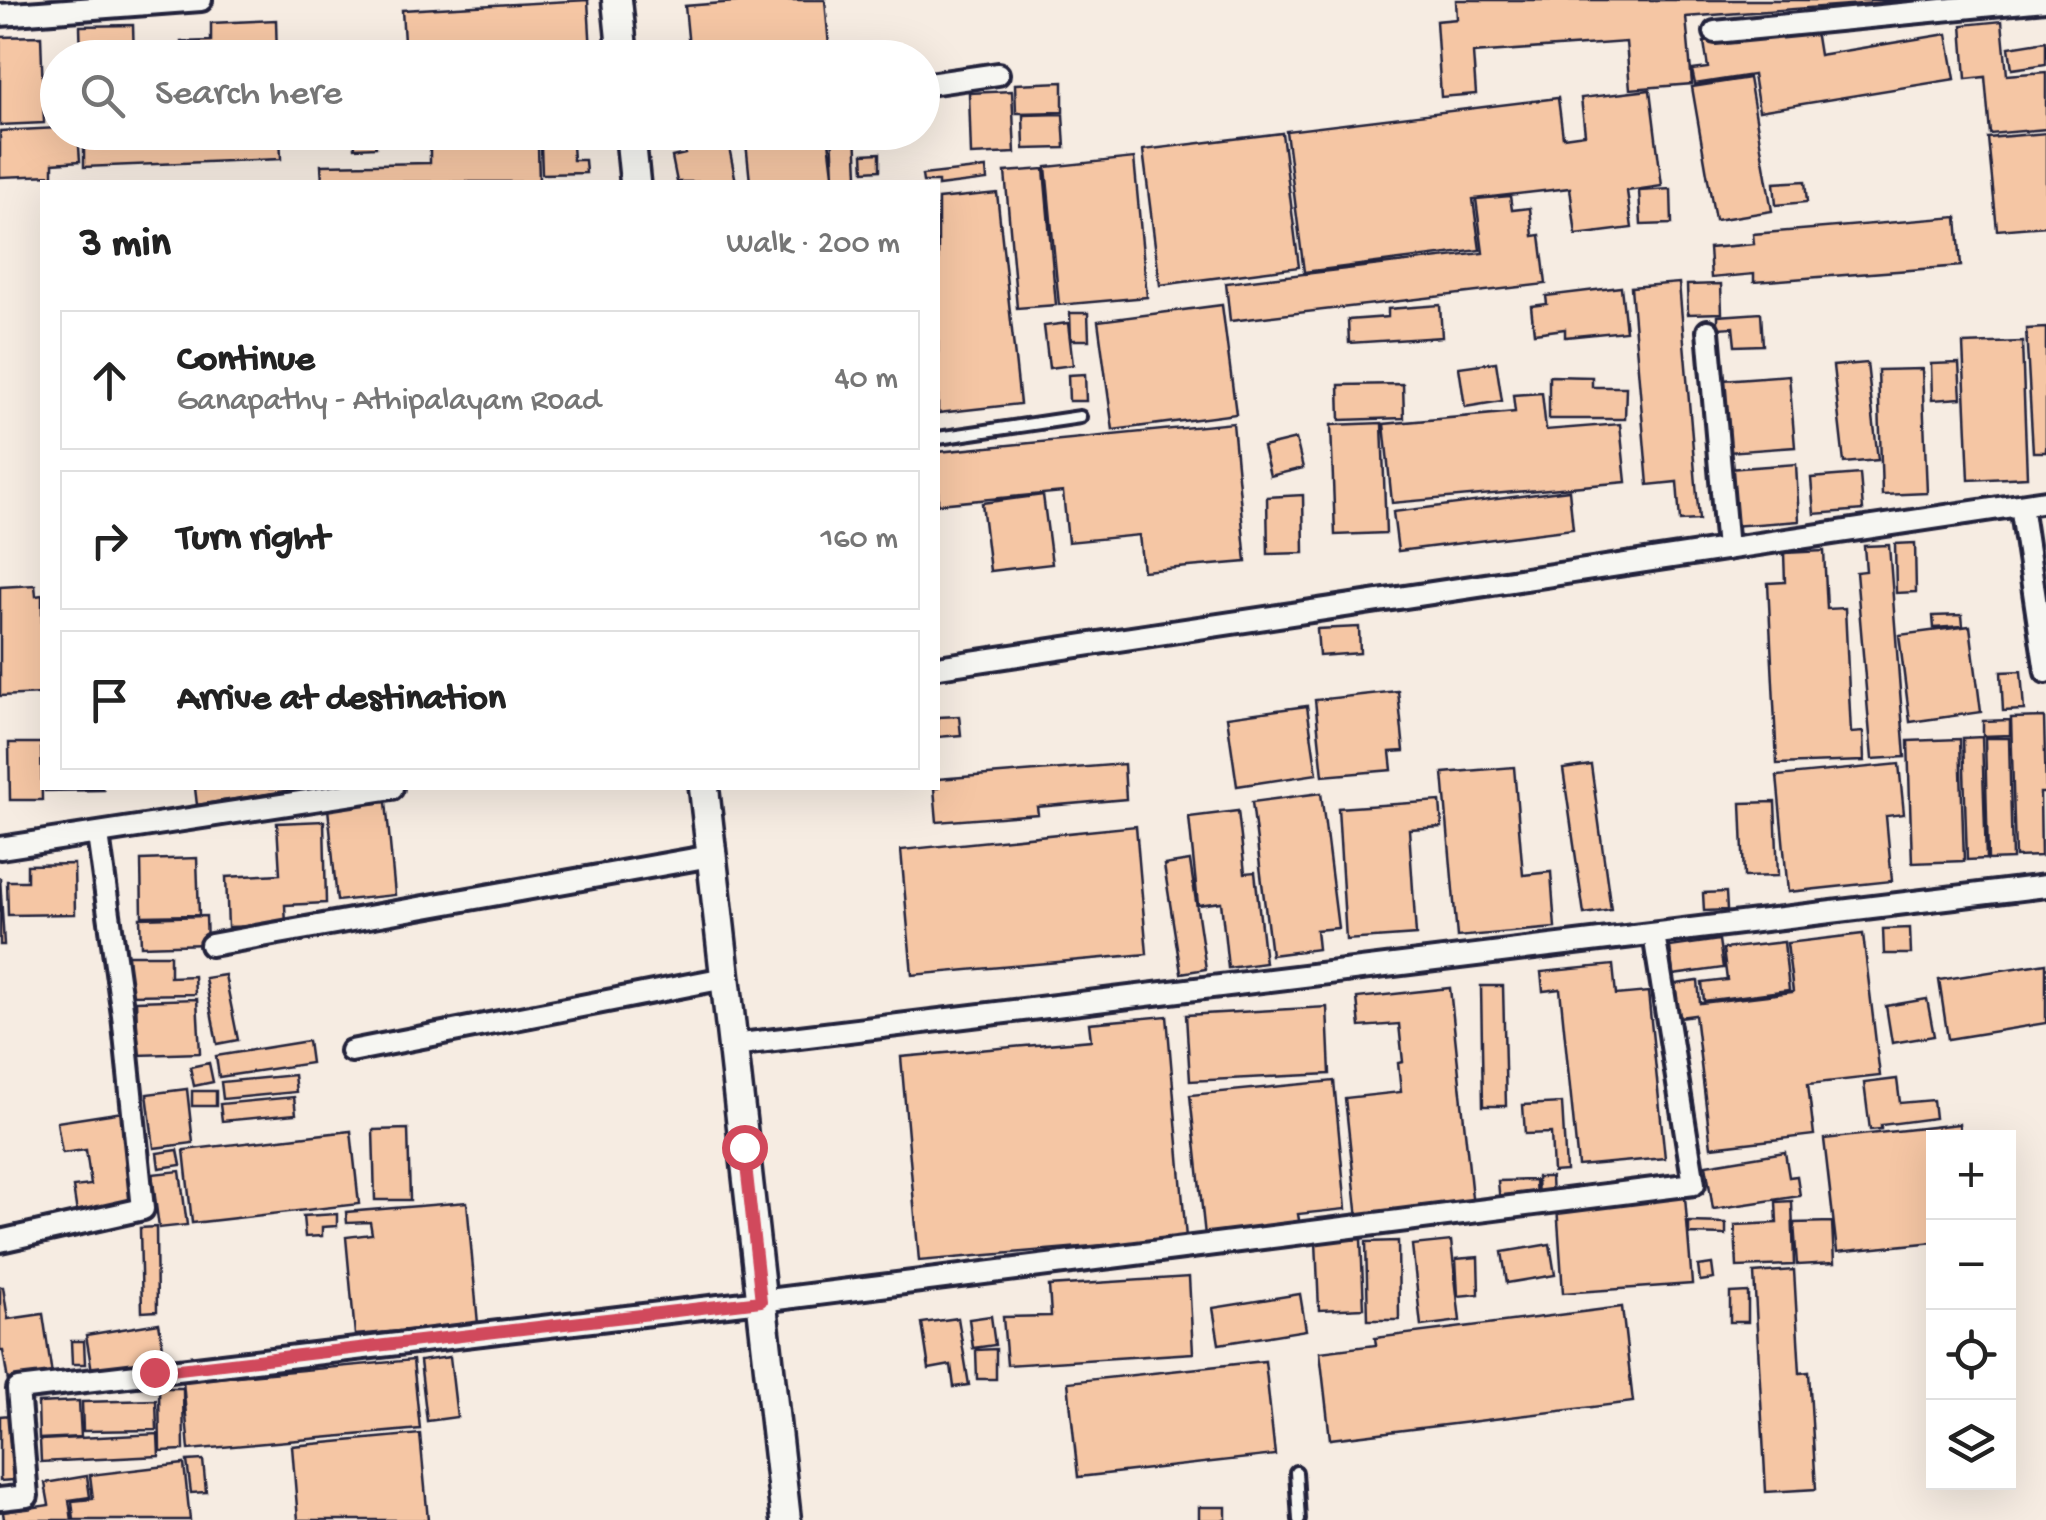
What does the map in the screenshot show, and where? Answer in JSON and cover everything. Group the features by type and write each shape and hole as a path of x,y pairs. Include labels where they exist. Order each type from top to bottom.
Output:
{"main road":[{"path":"616,0 620,40"},
{"path":"632,150 636,180"},
{"path":"704,790 786,1520"}],"street":[{"path":"0,15 200,0"},
{"path":"1715,32 2045,0"},
{"path":"940,82 998,74"},
{"path":"1708,332 1728,549"},
{"path":"940,666 2046,501"},
{"path":"2022,505 2046,672"},
{"path":"0,848 379,790"},
{"path":"0,1242 144,1209 98,835"},
{"path":"211,946 711,856"},
{"path":"733,1046 2046,886"},
{"path":"0,1499 27,1496 18,1389 1694,1184 1654,934"},
{"path":"351,1052 725,978"}],"lane":[{"path":"940,438 1080,417"},
{"path":"1296,1472 1299,1520"}],"building":[{"path":"588,0 590,40 404,40 402,10"},
{"path":"825,0 828,40 688,40 685,6"},
{"path":"1456,0 1917,0 1686,17 1692,84 1630,89 1626,42 1473,53 1476,94 1441,97 1436,21 1457,19"},
{"path":"276,20 277,40 211,40 211,23"},
{"path":"2002,21 2007,75 2046,72 2046,129 1990,134 1985,77 1966,79 1962,25"},
{"path":"1814,24 1819,55 1947,34 1955,79 1759,111 1753,75 1695,84 1692,70 1708,68 1704,42"},
{"path":"133,25 133,40 80,40 80,26"},
{"path":"41,36 40,123 0,125 0,37"},
{"path":"2046,41 2046,64 2012,69 2009,47"},
{"path":"1749,78 1772,211 1715,220 1692,87"},
{"path":"1063,82 1063,112 1016,113 1015,84"},
{"path":"1650,90 1662,186 1627,191 1632,228 1576,235 1570,188 1473,199 1480,250 1304,272 1286,131 1558,98 1563,137 1585,134 1581,98"},
{"path":"1012,91 1015,153 971,155 969,93"},
{"path":"1063,114 1065,148 1024,149 1023,115"},
{"path":"40,129 40,150 79,150 80,161 53,163 53,175 0,177 0,131"},
{"path":"1282,133 1299,267 1160,285 1143,150"},
{"path":"2046,133 2046,226 1997,230 1988,138"},
{"path":"84,150 281,150 281,159 84,167"},
{"path":"430,150 538,150 539,180 322,180 321,165 430,163"},
{"path":"541,150 572,150 573,160 585,160 586,173 542,174"},
{"path":"684,150 730,150 736,180 677,180 672,157 685,154"},
{"path":"747,150 830,150 834,180 750,180"},
{"path":"833,150 857,150 858,176 834,178"},
{"path":"880,153 880,170 864,171 863,154"},
{"path":"1134,158 1147,297 1059,305 1046,167"},
{"path":"986,168 987,180 940,186 940,180 923,180 922,175"},
{"path":"1044,169 1056,305 1017,308 1005,172"},
{"path":"1805,181 1807,202 1776,205 1774,183"},
{"path":"1671,189 1672,224 1641,225 1639,191"},
{"path":"997,193 1020,404 940,413 940,199"},
{"path":"1510,196 1512,210 1530,208 1533,236 1540,235 1546,284 1230,321 1226,283 1483,253 1476,199"},
{"path":"1957,217 1961,266 1754,282 1754,274 1711,278 1709,248 1754,244 1753,234"},
{"path":"1679,283 1699,520 1680,521 1677,482 1648,485 1631,287"},
{"path":"1721,284 1722,313 1688,314 1687,285"},
{"path":"1621,287 1626,331 1565,337 1565,329 1534,333 1531,306 1547,304 1546,296"},
{"path":"1222,305 1236,414 1113,430 1098,321"},
{"path":"1440,305 1442,337 1349,343 1348,320 1388,317 1388,309"},
{"path":"1070,313 1088,313 1089,340 1071,340"},
{"path":"1761,313 1763,345 1735,346 1733,327 1718,328 1718,316"},
{"path":"1068,323 1073,365 1049,368 1044,326"},
{"path":"2046,328 2046,452 2033,452 2026,329"},
{"path":"2022,342 2027,477 1969,480 1963,344"},
{"path":"1496,362 1502,401 1465,407 1459,367"},
{"path":"1867,363 1878,460 1844,463 1833,366"},
{"path":"1959,363 1961,398 1932,400 1931,364"},
{"path":"1922,369 1927,493 1882,495 1878,370"},
{"path":"1085,374 1086,401 1069,401 1068,375"},
{"path":"1789,375 1795,447 1728,452 1723,380"},
{"path":"1549,376 1592,377 1592,387 1626,387 1625,419 1549,419"},
{"path":"1403,384 1404,418 1340,420 1339,385"},
{"path":"1542,393 1546,430 1620,424 1626,482 1392,503 1384,424 1515,412 1513,395"},
{"path":"1233,423 1246,562 1143,571 1139,535 1068,542 1063,492 940,504 940,452"},
{"path":"1382,423 1386,533 1335,535 1331,425"},
{"path":"1296,439 1303,468 1270,476 1263,447"},
{"path":"1796,464 1799,521 1732,526 1728,469"},
{"path":"1860,474 1863,510 1814,514 1811,478"},
{"path":"1569,490 1573,529 1398,551 1393,512"},
{"path":"1043,495 1052,564 990,571 982,503"},
{"path":"1303,495 1304,553 1268,554 1267,497"},
{"path":"1915,543 1916,592 1896,593 1895,544"},
{"path":"1889,545 1905,757 1872,759 1856,572 1866,571 1864,546"},
{"path":"1824,551 1827,609 1845,608 1851,733 1863,732 1864,761 1777,764 1768,583 1785,582 1784,553"},
{"path":"35,585 36,596 40,595 40,694 0,696 0,587"},
{"path":"1962,615 1963,626 1934,628 1933,616"},
{"path":"1970,626 1981,712 1910,722 1899,635"},
{"path":"1359,627 1360,653 1319,656 1317,629"},
{"path":"2021,671 2024,710 2003,711 2001,672"},
{"path":"1398,691 1404,751 1390,752 1392,770 1323,776 1315,700"},
{"path":"1307,706 1317,774 1237,786 1227,717"},
{"path":"959,716 961,735 940,737 940,717"},
{"path":"2044,717 2046,793 2040,793 2041,856 2015,857 2011,718"},
{"path":"2010,720 2010,735 1983,736 1983,721"},
{"path":"1982,737 1986,859 1967,860 1963,738"},
{"path":"1985,738 2009,738 2012,859 1988,860"},
{"path":"1960,739 1964,861 1912,863 1908,741"},
{"path":"9,743 40,743 42,800 10,800"},
{"path":"1124,764 1126,799 1037,807 1038,814 937,822 934,790 940,790 940,779"},
{"path":"1899,764 1904,814 1886,816 1892,881 1788,892 1777,776"},
{"path":"1591,765 1611,910 1584,914 1563,769"},
{"path":"1514,767 1523,875 1551,872 1555,928 1457,937 1443,773"},
{"path":"195,790 292,790 197,805"},
{"path":"1321,793 1338,928 1316,930 1318,949 1271,955 1252,802"},
{"path":"1440,801 1442,827 1409,829 1416,935 1346,940 1338,808"},
{"path":"386,802 395,895 337,901 328,808"},
{"path":"1775,802 1778,876 1744,877 1741,803"},
{"path":"1238,811 1245,873 1255,872 1265,963 1228,968 1221,902 1198,905 1189,817"},
{"path":"324,821 326,903 285,905 286,925 228,927 226,877 280,874 277,823"},
{"path":"1136,826 1147,954 912,975 901,850"},
{"path":"197,858 199,915 142,916 141,860"},
{"path":"1190,861 1206,969 1181,973 1164,865"},
{"path":"74,864 75,914 8,915 7,881 27,881 27,865"},
{"path":"0,877 4,945 0,945"},
{"path":"1726,892 1727,910 1704,911 1703,893"},
{"path":"206,916 207,944 141,946 140,918"},
{"path":"1910,928 1911,954 1884,954 1883,929"},
{"path":"1863,934 1880,1076 1808,1084 1814,1135 1711,1147 1695,1015 1679,1017 1675,984 1698,981 1700,1003 1793,992 1787,943"},
{"path":"1719,940 1723,968 1673,975 1670,947"},
{"path":"1784,942 1789,990 1704,1001 1702,983 1727,980 1723,949"},
{"path":"128,955 170,955 170,977 194,976 195,994 129,995"},
{"path":"2046,963 2046,1023 1948,1039 1939,980"},
{"path":"1613,965 1616,995 1648,992 1665,1158 1578,1166 1560,989 1543,991 1541,972"},
{"path":"225,975 238,1040 217,1044 205,978"},
{"path":"1481,986 1503,986 1506,1106 1483,1106"},
{"path":"1450,988 1473,1207 1358,1219 1345,1098 1401,1092 1398,1063 1403,1062 1399,1024 1360,1027 1357,998"},
{"path":"197,999 200,1053 138,1055 136,1001"},
{"path":"1927,999 1934,1036 1892,1043 1886,1006"},
{"path":"1327,1007 1330,1074 1190,1081 1186,1015"},
{"path":"1167,1016 1186,1238 919,1261 901,1057 1091,1040 1089,1023"},
{"path":"308,1041 311,1063 219,1077 216,1056"},
{"path":"209,1063 213,1082 194,1086 190,1067"},
{"path":"294,1075 296,1092 223,1099 221,1082"},
{"path":"1897,1079 1900,1103 1933,1100 1935,1118 1870,1130 1864,1083"},
{"path":"1334,1081 1346,1209 1298,1214 1300,1226 1205,1236 1190,1095"},
{"path":"187,1089 193,1143 154,1148 147,1094"},
{"path":"192,1091 216,1091 216,1106 192,1106"},
{"path":"294,1097 296,1114 222,1121 220,1104"},
{"path":"1562,1103 1566,1171 1553,1172 1551,1133 1525,1134 1523,1105"},
{"path":"123,1112 137,1204 77,1213 73,1187 91,1185 86,1150 62,1153 57,1122"},
{"path":"1959,1124 1959,1130 1926,1130 1926,1243 1837,1252 1824,1139"},
{"path":"408,1129 410,1200 375,1200 373,1130"},
{"path":"351,1131 359,1204 192,1223 184,1150"},
{"path":"178,1150 181,1165 159,1168 157,1153"},
{"path":"1785,1152 1789,1177 1797,1176 1800,1196 1713,1209 1706,1165"},
{"path":"180,1171 187,1225 159,1228 152,1174"},
{"path":"1537,1177 1551,1177 1552,1199 1538,1200"},
{"path":"1535,1180 1536,1200 1500,1203 1498,1181"},
{"path":"1685,1197 1692,1284 1563,1293 1557,1206"},
{"path":"1792,1201 1794,1265 1737,1267 1735,1225 1777,1223 1776,1202"},
{"path":"467,1202 478,1324 355,1335 346,1237 372,1234 370,1222 347,1223 346,1212"},
{"path":"337,1214 337,1226 322,1227 322,1236 305,1237 303,1216"},
{"path":"1689,1222 1726,1223 1726,1235 1689,1234"},
{"path":"1832,1222 1834,1263 1797,1265 1794,1223"},
{"path":"156,1227 157,1311 142,1312 140,1228"},
{"path":"1361,1239 1364,1308 1319,1310 1316,1241"},
{"path":"1398,1241 1399,1320 1368,1320 1366,1242"},
{"path":"1451,1241 1460,1321 1421,1326 1412,1245"},
{"path":"1550,1244 1555,1275 1507,1283 1502,1252"},
{"path":"1478,1257 1479,1294 1458,1296 1456,1259"},
{"path":"1712,1264 1714,1279 1700,1281 1698,1266"},
{"path":"1794,1270 1800,1373 1809,1372 1816,1489 1766,1492 1754,1273"},
{"path":"1189,1277 1193,1353 1007,1365 1003,1317 1051,1316 1049,1286"},
{"path":"0,1287 8,1319 43,1314 52,1375 8,1381 0,1351"},
{"path":"1748,1292 1748,1322 1730,1322 1730,1293"},
{"path":"1300,1294 1306,1330 1219,1344 1213,1308"},
{"path":"1622,1307 1633,1402 1330,1439 1320,1352 1376,1345 1375,1338"},
{"path":"991,1316 995,1345 973,1348 969,1319"},
{"path":"958,1318 969,1385 954,1387 951,1365 929,1369 922,1323"},
{"path":"159,1323 165,1359 92,1371 86,1335"},
{"path":"71,1341 84,1341 85,1364 72,1364"},
{"path":"996,1349 996,1379 977,1379 976,1350"},
{"path":"450,1357 457,1417 427,1421 420,1361"},
{"path":"413,1360 420,1429 189,1450 183,1381"},
{"path":"1265,1361 1275,1455 1078,1477 1068,1382"},
{"path":"159,1388 183,1388 184,1450 160,1451"},
{"path":"156,1400 157,1430 83,1431 82,1402"},
{"path":"79,1401 81,1437 39,1439 38,1403"},
{"path":"10,1415 13,1480 0,1481 0,1416"},
{"path":"158,1434 159,1456 41,1462 40,1440"},
{"path":"420,1434 428,1520 298,1520 292,1446"},
{"path":"203,1460 206,1492 191,1493 187,1461"},
{"path":"184,1464 190,1520 74,1520 72,1501 93,1499 90,1475"},
{"path":"87,1476 90,1497 69,1500 72,1520 4,1520 3,1512 49,1505 45,1483"},
{"path":"1199,1507 1226,1507 1226,1520 1199,1520"}],"route":[{"path":"154,1372 761,1301 744,1147"}]}
